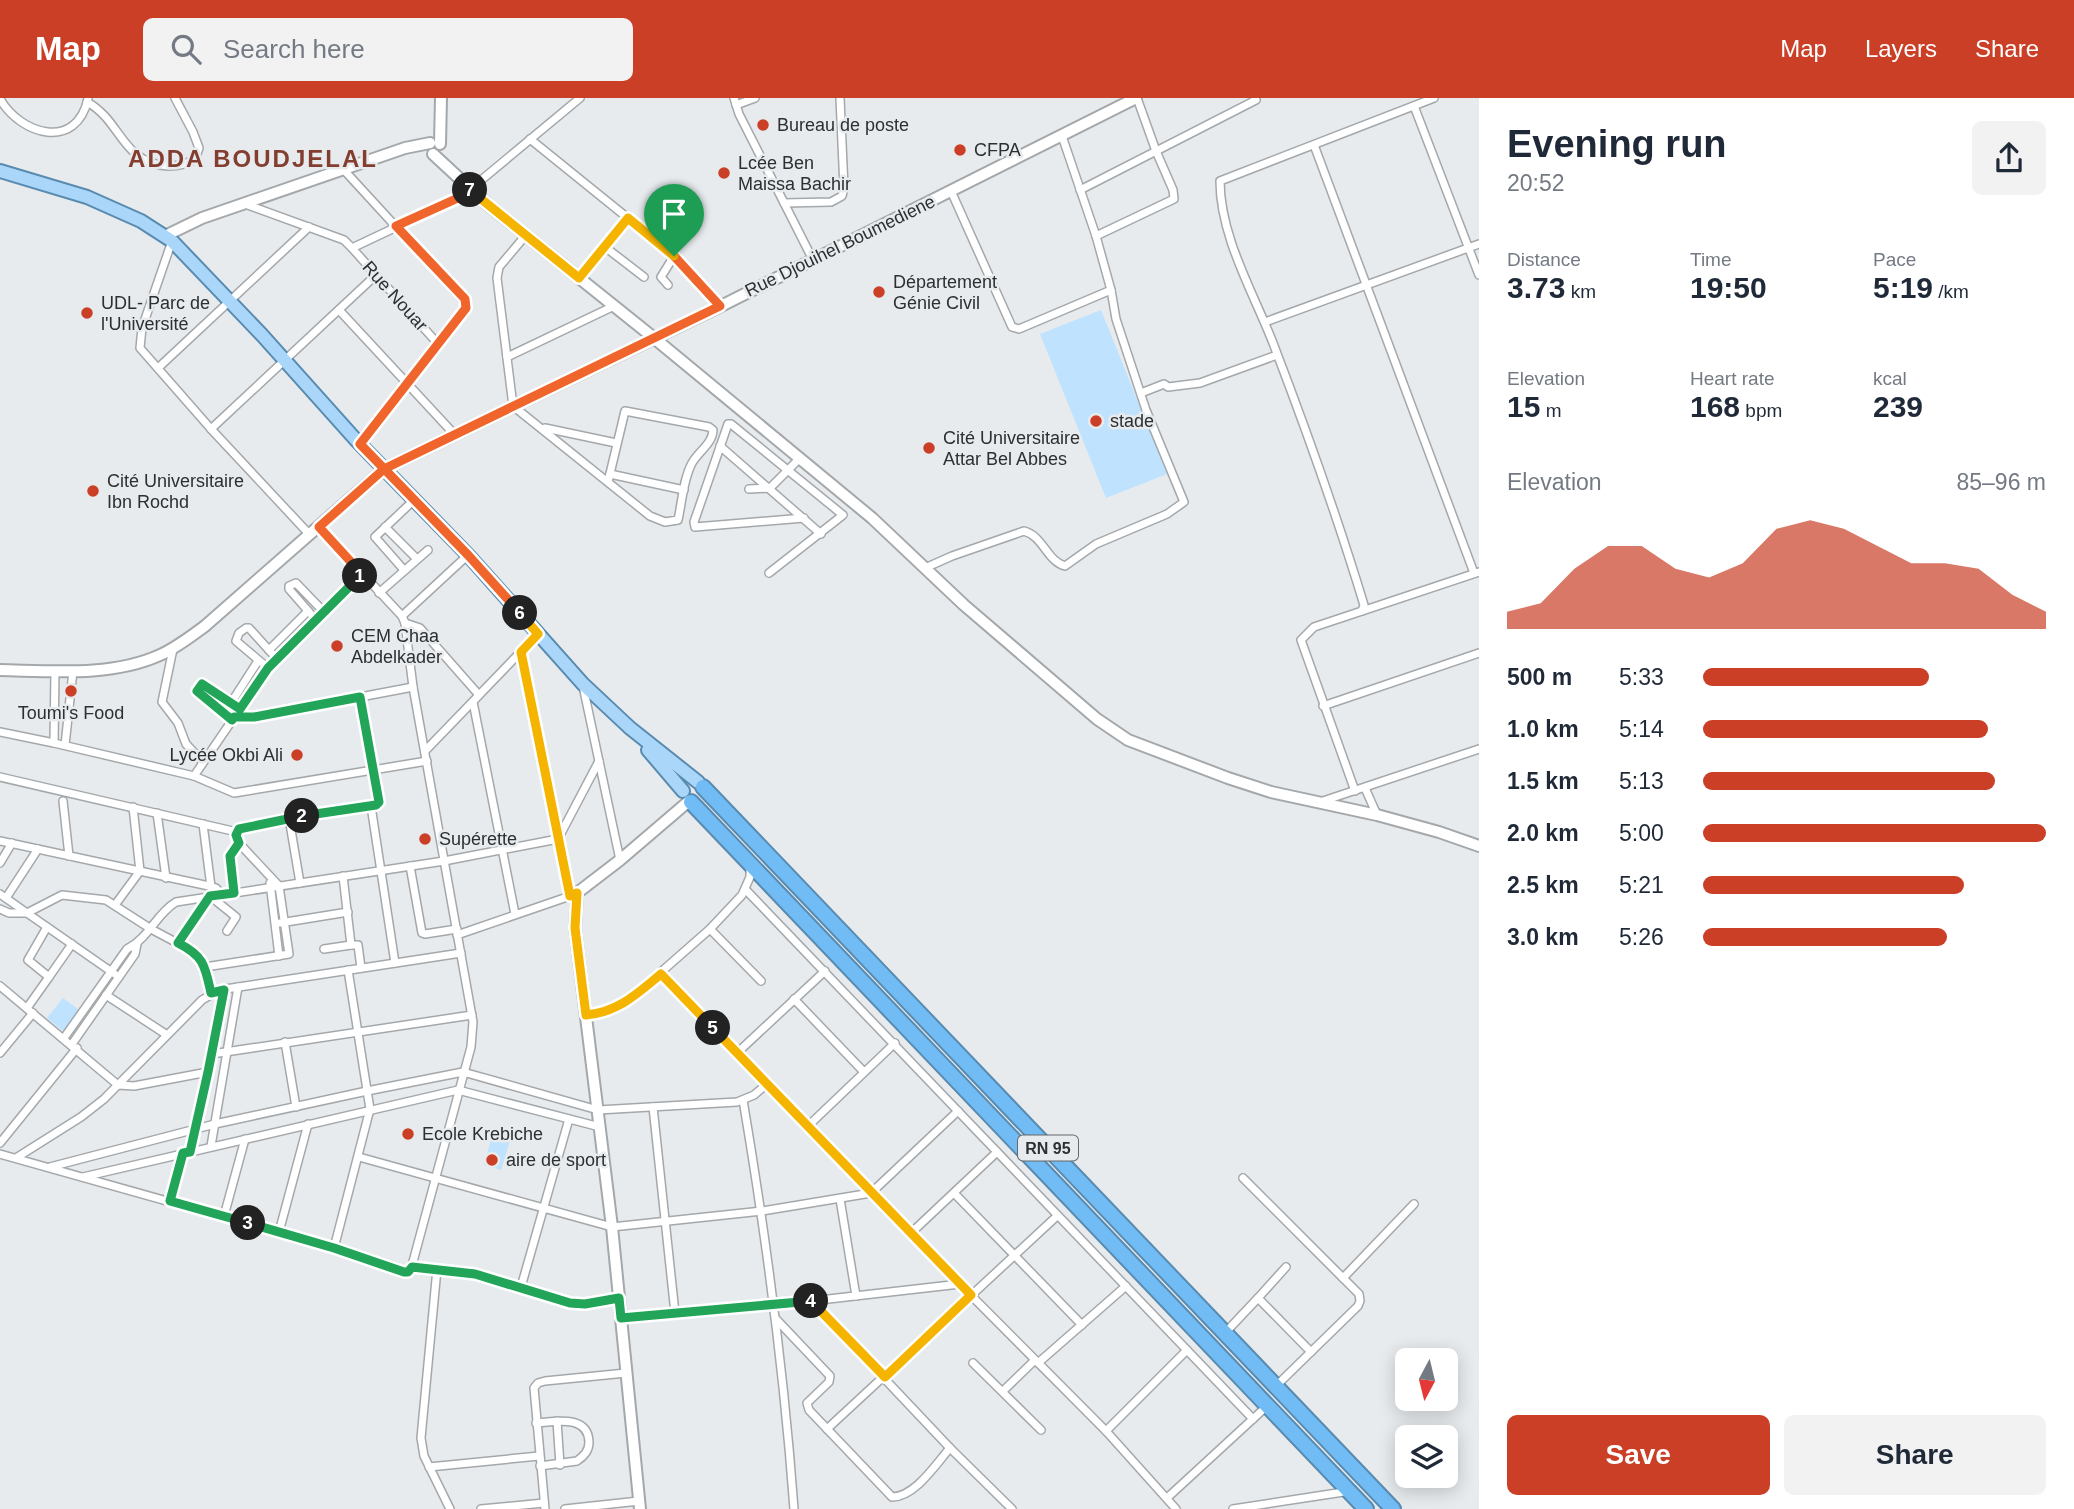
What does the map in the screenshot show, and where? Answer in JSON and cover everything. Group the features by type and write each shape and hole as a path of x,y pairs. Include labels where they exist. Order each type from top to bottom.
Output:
{"highway":[{"name":"RN 95","path":"700,785 1393,1509"},
{"name":"RN 95","path":"687,797 1366,1509"}],"main road":[{"path":"441,98 442,114 434,147 450,171 872,518 1003,639 1120,736 1228,779 1377,815 1479,846"},
{"name":"Rue Djouihel Boumediene","path":"0,670 73,671 134,664 173,648 205,626 384,469 720,306 1137,98"},
{"path":"168,239 202,218 343,169 395,152 434,147"},
{"path":"0,171 87,197 141,221 168,239 230,301 384,469"},
{"name":"RN 95","path":"384,469 468,555 583,684 630,728 700,785"},
{"name":"RN 95","path":"630,728 687,797"},
{"path":"640,1505 612,1227 575,928 574,895 677,811 687,797 701,799 704,793 700,785"}],"street":[{"path":"0,99 10,113 24,124 54,132 61,132 71,125 84,112 88,100 108,118 125,145 135,154 160,164 179,165 195,159 199,148 194,132 175,98"},
{"path":"244,204 346,241 352,248 458,198 580,98"},
{"path":"755,98 735,101 813,260"},
{"path":"784,203 831,202 842,196 844,188 840,98"},
{"path":"1096,236 1174,199 1173,190 1137,98"},
{"path":"1362,611 1364,605 1329,499 1265,322 1246,281 1220,203 1220,181 1433,98"},
{"path":"1080,191 1258,99"},
{"path":"1413,106 1479,275"},
{"path":"925,568 1024,531 1039,539 1057,563 1065,566 1096,544 1167,514 1182,504 1184,498 1141,393 1116,319 1096,236 1062,136"},
{"path":"530,139 674,256 720,306"},
{"path":"1314,145 1476,573 1314,627 1301,640 1354,791"},
{"path":"343,169 465,299 466,310 360,444"},
{"path":"951,191 1012,327 1019,329 1111,290"},
{"path":"579,278 628,218"},
{"path":"158,368 309,227"},
{"path":"526,234 497,273 513,406 609,478 650,516 665,522 678,520 690,467 713,435 711,428 626,411 623,413 609,478"},
{"path":"168,239 142,328 139,344 144,352 211,429 314,531 362,574 403,619 420,628 479,695"},
{"path":"1265,322 1479,244"},
{"path":"605,247 644,277"},
{"name":"Rue Nouar","path":"352,248 439,345"},
{"path":"668,285 661,277 674,256"},
{"path":"211,429 376,275"},
{"path":"507,356 614,306"},
{"path":"339,310 454,435"},
{"path":"1141,393 1164,384 1168,387 1200,383 1277,355"},
{"path":"769,573 843,515 730,423 726,426 694,522 695,527 804,518"},
{"path":"541,428 616,443"},
{"path":"720,446 821,534"},
{"path":"749,489 770,488 799,459"},
{"path":"609,478 684,490"},
{"path":"404,570 376,539 414,499"},
{"path":"385,527 417,559"},
{"path":"379,593 428,550"},
{"path":"403,619 468,555"},
{"path":"194,776 268,668 362,574"},
{"path":"316,620 289,589 294,582 324,612"},
{"path":"269,650 308,611"},
{"path":"0,1154 334,1248 404,1272 408,1272 412,1267 472,1043 472,1015 403,619"},
{"path":"268,668 236,641 239,633 248,628 277,659"},
{"path":"425,751 538,634"},
{"path":"173,648 162,702 178,723 186,744 203,762"},
{"path":"410,866 422,933 457,932 574,895 558,839 521,652"},
{"path":"1323,706 1479,653"},
{"path":"231,703 258,661"},
{"path":"54,743 55,671"},
{"path":"65,745 73,671"},
{"path":"240,709 202,684 197,690 233,718 254,717 413,687"},
{"path":"583,684 620,860"},
{"path":"205,967 289,954 279,886 236,839 239,829 289,818 371,806 379,802 360,697"},
{"path":"473,702 515,914"},
{"path":"0,733 65,745 194,776 230,792 240,793 427,761"},
{"path":"1319,803 1479,749"},
{"path":"64,1038 127,949 137,944 167,908 176,902 444,861 558,839 599,761"},
{"path":"0,777 237,832"},
{"path":"1365,788 1377,815"},
{"path":"64,802 69,856"},
{"path":"371,806 395,963"},
{"path":"115,905 139,871 133,807"},
{"path":"157,813 166,878"},
{"path":"289,818 300,883"},
{"path":"203,824 211,887"},
{"path":"0,841 211,887 222,895"},
{"path":"0,863 12,843"},
{"path":"234,893 230,856 239,843"},
{"path":"38,849 3,896 119,977"},
{"path":"586,1015 604,1013 621,1006 710,929 746,890 750,864"},
{"path":"271,875 269,888 279,956"},
{"path":"343,876 351,945"},
{"path":"746,890 1254,1419"},
{"path":"0,909 9,913 27,913 62,895 102,899 196,953 205,967 211,993"},
{"path":"210,896 236,916 228,932"},
{"path":"178,943 210,896"},
{"path":"275,924 348,912"},
{"path":"47,927 28,961 49,977"},
{"path":"710,929 761,981"},
{"path":"0,1053 72,944"},
{"path":"0,1143 74,1046 135,954 137,944"},
{"path":"324,949 358,945 361,968"},
{"path":"16,1158 81,1117 118,1085 211,993 461,953"},
{"path":"334,1248 370,1109 348,970"},
{"path":"737,1053 825,971"},
{"path":"661,974 910,1234 1106,1431 1176,1509"},
{"path":"0,986 118,1085 134,1086 208,1072"},
{"path":"211,1146 238,987"},
{"path":"170,1201 195,1129 224,990"},
{"path":"106,995 167,1035"},
{"path":"794,999 864,1072"},
{"path":"86,1007 94,1013"},
{"path":"212,1054 472,1015"},
{"path":"285,1042 296,1107"},
{"path":"807,1127 895,1043"},
{"path":"49,1167 215,1124 463,1073 598,1110 743,1100 766,1084"},
{"path":"82,1177 458,1090 600,1128"},
{"path":"743,1100 762,1211 774,1304 786,1404 794,1509"},
{"path":"653,1107 675,1313"},
{"path":"359,1157 612,1227 666,1223 871,1193 958,1111"},
{"path":"521,1287 569,1119"},
{"path":"279,1232 308,1124"},
{"path":"224,1216 245,1139"},
{"path":"910,1234 997,1152"},
{"path":"1243,1178 1359,1294 1358,1306 1275,1387"},
{"path":"954,1193 1082,1325"},
{"path":"840,1199 856,1296"},
{"path":"1343,1279 1414,1205"},
{"path":"827,1429 1057,1216"},
{"path":"412,1267 475,1274 576,1304 619,1298"},
{"path":"1224,1334 1286,1267"},
{"path":"437,1269 421,1438 424,1456 450,1509"},
{"path":"621,1318 960,1284"},
{"path":"1003,1391 1126,1286"},
{"path":"1258,1298 1311,1352"},
{"path":"811,1301 950,1448 1012,1509"},
{"path":"775,1318 830,1376 829,1382 807,1403 810,1410 892,1497 904,1495 915,1487 950,1448"},
{"path":"1106,1431 1187,1349"},
{"path":"973,1363 1041,1430"},
{"path":"481,1509 545,1506 533,1394 538,1384 626,1373"},
{"path":"1167,1498 1268,1406"},
{"path":"536,1423 557,1421 579,1424 589,1439 587,1451 574,1463 540,1466"},
{"path":"557,1421 560,1465"},
{"path":"429,1467 539,1456"},
{"path":"1233,1509 1350,1490"},
{"path":"565,1509 640,1505"}],"shaded area":[{"path":"1101,310 1167,474 1106,498 1040,334"},
{"path":"63,998 79,1010 63,1031 47,1018"},
{"path":"493,1132 511,1137 501,1170 484,1165"}],"place":[{"name":"Bureau de poste","path":"763,125"},
{"name":"CFPA","path":"960,150"},
{"name":"Lcée Ben Maissa Bachir","path":"724,173"},
{"name":"Département Génie Civil","path":"879,292"},
{"name":"UDL- Parc de l'Université","path":"87,313"},
{"name":"stade","path":"1096,421"},
{"name":"Cité Universitaire Attar Bel Abbes","path":"929,448"},
{"name":"Cité Universitaire Ibn Rochd","path":"93,491"},
{"name":"CEM Chaa Abdelkader","path":"337,646"},
{"name":"Toumi's Food","path":"71,691"},
{"name":"Lycée Okbi Ali","path":"297,755"},
{"name":"Supérette","path":"425,839"},
{"name":"Ecole Krebiche","path":"408,1134"},
{"name":"aire de sport","path":"492,1160"}],"district":[{"name":"ADDA BOUDJELAL","path":"253,159"}],"route":[{"path":"674,256 628,218 579,278 471,189 458,198 396,226 465,299 466,310 360,444 384,469 414,499 468,555 538,634 521,652 570,896 577,893 575,928 586,1015 604,1013 621,1006 661,974 971,1295 885,1377 811,1301 621,1318 619,1298 576,1304 475,1274 412,1267 408,1272 404,1272 334,1248 170,1201 183,1153 190,1152 224,990 211,993 202,960 189,948 178,943 210,896 234,893 230,856 239,843 236,835 239,829 376,805 379,802 360,697 254,717 234,717 232,720 197,690 202,684 240,709 268,668 362,574 319,527 384,469 720,306 674,256"}]}
